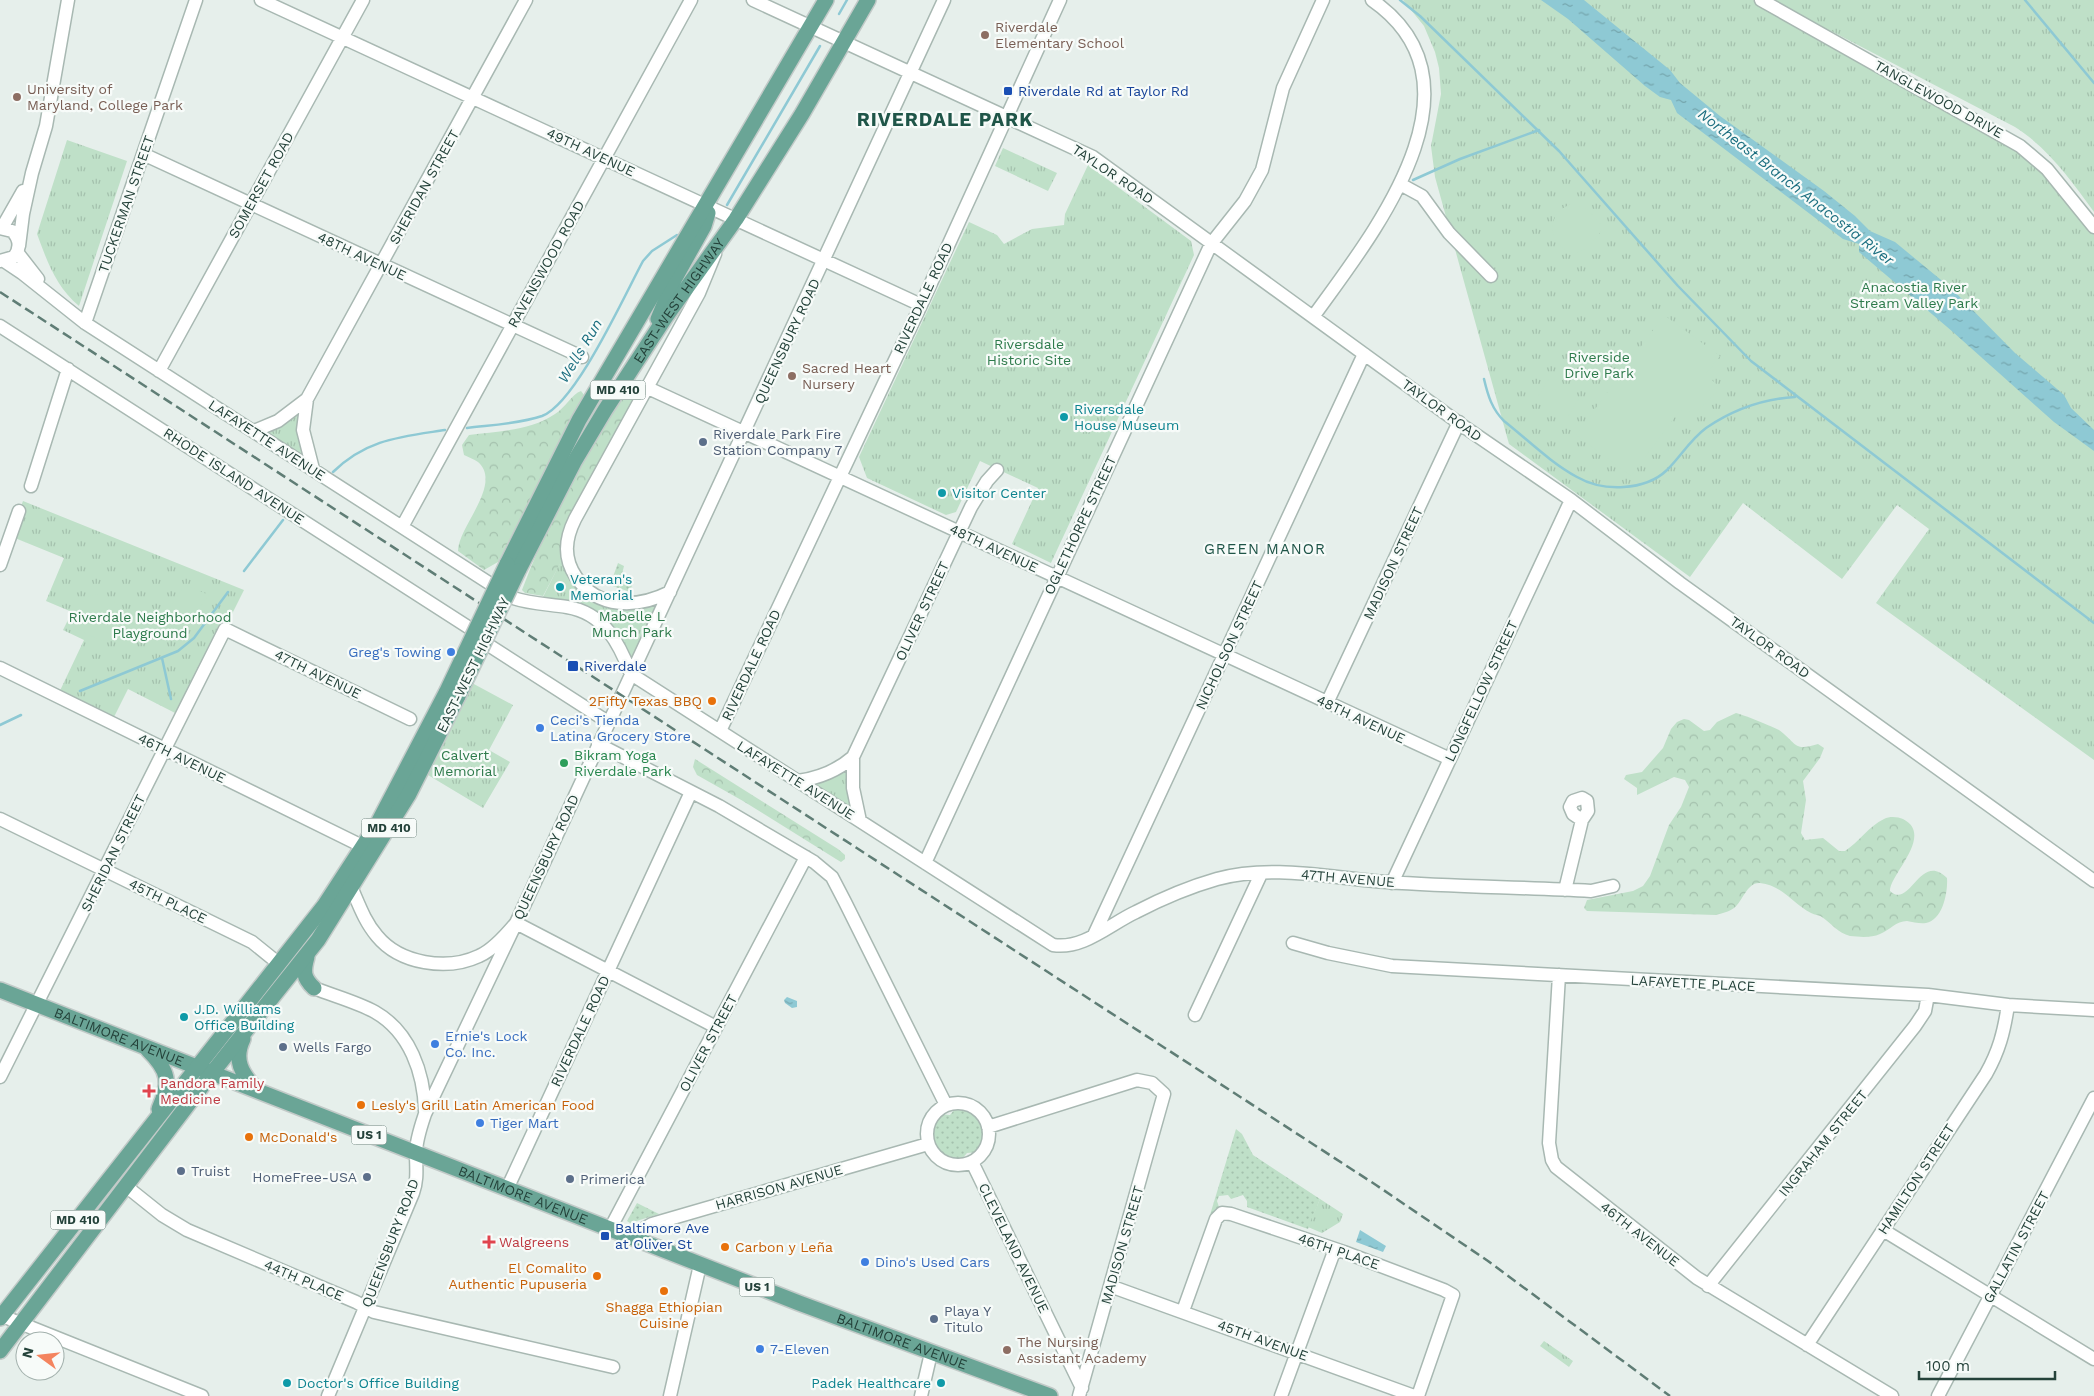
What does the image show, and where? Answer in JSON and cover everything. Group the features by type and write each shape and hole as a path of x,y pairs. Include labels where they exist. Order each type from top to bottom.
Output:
{"main road":[{"name":"EAST-WEST HIGHWAY","path":"1,1316 153,1123 205,1070 245,1033 308,953 352,889 409,794 452,693 512,568 579,420 826,0"},
{"name":"EAST-WEST HIGHWAY","path":"512,568 574,462 644,350 736,220 868,0"},
{"path":"644,350 675,278 704,226 708,212 705,205"},
{"name":"EAST-WEST HIGHWAY","path":"0,1351 127,1186 278,963 324,906 364,847 452,693"},
{"path":"308,953 303,973 305,979 314,988"},
{"path":"278,991 293,985 314,988"},
{"name":"BALTIMORE AVENUE","path":"0,990 700,1264 931,1353 1050,1396"},
{"path":"245,1033 239,1046 238,1062 247,1080 257,1091"},
{"path":"145,1047 161,1064 167,1079 165,1096 153,1123"}],"street":[{"path":"2,261 9,260 18,249 32,173 46,126 68,0"},
{"name":"TUCKERMAN STREET","path":"85,323 196,0"},
{"name":"49TH AVENUE","path":"260,0 920,305"},
{"name":"SOMERSET ROAD","path":"159,370 363,0"},
{"name":"SHERIDAN STREET","path":"313,469 303,430 307,399 526,0"},
{"name":"RAVENSWOOD ROAD","path":"402,527 691,0"},
{"name":"TAYLOR ROAD","path":"754,0 1093,157 1364,354 1571,500 1680,583 2094,881"},
{"name":"QUEENSBURY ROAD","path":"328,1396 416,1185 418,1167 416,1153 425,1114 516,924 944,0"},
{"name":"RIVERDALE ROAD","path":"720,732 838,476 920,305 1060,0"},
{"name":"OGLETHORPE STREET","path":"925,863 1211,244 1245,201 1262,170 1284,88 1322,0"},
{"path":"1313,317 1366,242 1400,184 1415,143 1423,110 1422,70 1416,54 1402,27 1372,0"},
{"name":"TANGLEWOOD DRIVE","path":"1761,0 2020,146 2056,179 2094,227"},
{"name":"48TH AVENUE","path":"143,154 582,357"},
{"path":"1,228 32,173"},
{"path":"1400,184 1422,196 1449,233 1492,276"},
{"name":"LAFAYETTE AVENUE","path":"1,228 12,231 19,240 18,249 48,294"},
{"path":"670,592 656,599 628,604 607,602 593,596 580,583 568,560 567,535 699,293 719,243"},
{"name":"LAFAYETTE AVENUE","path":"2,261 22,273 85,323 489,582"},
{"name":"RHODE ISLAND AVENUE","path":"0,326 468,627"},
{"name":"NICHOLSON STREET","path":"1094,935 1364,354"},
{"path":"31,486 68,369"},
{"name":"48TH AVENUE","path":"648,388 1450,759"},
{"name":"SHERIDAN STREET","path":"254,431 278,421 307,399"},
{"name":"MADISON STREET","path":"1327,703 1459,422"},
{"name":"OLIVER STREET","path":"860,821 853,788 853,757 959,532 980,491 997,470"},
{"name":"LONGFELLOW STREET","path":"1392,882 1571,500"},
{"path":"0,565 19,511"},
{"path":"584,612 593,596"},
{"path":"513,598 531,603 566,606 584,612 598,620 616,639 631,674"},
{"name":"SHERIDAN STREET","path":"0,1076 225,629"},
{"name":"47TH AVENUE","path":"225,629 410,719"},
{"path":"490,646 608,722"},
{"name":"46TH AVENUE","path":"0,668 364,847"},
{"name":"LAFAYETTE AVENUE","path":"631,674 1053,945 1075,944 1094,935"},
{"path":"598,744 691,792 806,857 827,872 845,902 946,1105"},
{"path":"798,781 829,773 844,765 853,757"},
{"name":"RIVERDALE ROAD","path":"507,1189 691,792"},
{"name":"45TH PLACE","path":"0,819 252,942 278,963"},
{"path":"1565,890 1582,820"},
{"name":"OLIVER STREET","path":"610,1229 806,857"},
{"name":"47TH AVENUE","path":"1094,935 1135,912 1201,884 1231,876 1300,873 1392,882 1591,891 1613,886"},
{"path":"1195,1015 1260,874"},
{"path":"352,889 368,924 378,937 401,954 423,962 457,964 477,957 504,937 516,924 716,1027"},
{"name":"LAFAYETTE PLACE","path":"1293,943 1328,953 1392,966 1928,995 2008,1005 2094,1010"},
{"name":"46TH AVENUE","path":"1559,976 1549,1143 1552,1160 1563,1174 1708,1286 1892,1396"},
{"path":"314,988 374,1012 393,1026 408,1046 415,1060 424,1091 425,1114"},
{"name":"INGRAHAM STREET","path":"1708,1286 1915,1026 1925,1011 1928,995"},
{"name":"HAMILTON STREET","path":"1807,1345 1998,1054 2003,1038 2008,1005"},
{"name":"MADISON STREET","path":"988,1126 1137,1080 1152,1083 1164,1094 1081,1392"},
{"path":"957,1103 971,1106 983,1116 988,1126 986,1147 979,1157 972,1162 956,1165 945,1162 937,1157 928,1144 928,1124 935,1112 946,1105 957,1103"},
{"name":"GALLATIN STREET","path":"1938,1396 2093,1105"},
{"name":"HARRISON AVENUE","path":"633,1238 641,1230 652,1224 928,1144"},
{"name":"CLEVELAND AVENUE","path":"972,1162 1081,1392"},
{"name":"44TH PLACE","path":"127,1186 162,1215 187,1230 374,1312 613,1367"},
{"name":"46TH PLACE","path":"1182,1311 1216,1219 1222,1213 1231,1214 1335,1249 1453,1295 1416,1396"},
{"path":"1883,1230 2094,1359"},
{"path":"1281,1396 1335,1249"},
{"path":"670,1396 700,1264"},
{"name":"45TH AVENUE","path":"1110,1286 1416,1396"},
{"path":"1,1316 23,1323 196,1394"},
{"path":"921,1396 931,1353"}],"green space":[{"name":"Anacostia River Stream Valley Park","path":"1403,0 1753,0 2027,154 2094,232 2094,760 1876,603 1929,529 1897,505 1842,579 1743,503 1690,577 1509,444 1435,177 1431,146 1441,94 1439,68 1435,52 1424,26"},
{"path":"1771,0 2094,0 2094,212 2068,177 2048,155 2027,135 2015,127 1831,31 1793,15"},
{"path":"67,140 127,161 79,306 58,282 37,234"},
{"path":"1003,148 1057,173 1048,191 995,166"},
{"name":"Riversdale Historic Site","path":"1088,165 1191,241 1194,255 1051,563 1012,544 1038,488 980,461 956,512 946,515 867,478 859,457 969,222 997,235 1004,244 1032,229 1064,225 1065,214"},
{"path":"1572,204 1588,210 1604,228 1587,248 1576,253 1566,250 1559,245 1553,230 1553,222 1557,214 1563,208"},
{"path":"1664,315 1720,356 1706,374 1718,386 1718,391 1696,412 1680,410 1631,476 1576,435"},
{"path":"1549,379 1579,399 1568,416 1538,396"},
{"path":"632,382 638,383 640,387 563,536 560,545 562,560 543,596 525,593 522,590 557,510 600,432"},
{"path":"581,391 584,395 498,562 484,570 458,551 460,541 483,494 485,482 484,471 478,462 464,455 462,445 469,435 514,429 545,420 559,411"},
{"path":"295,409 303,415 313,469 255,431"},
{"name":"Riverdale Neighborhood Playground","path":"23,501 244,590 181,716 128,689 111,723 57,697 84,640 63,630 72,612 46,601 64,558 10,536"},
{"name":"Mabelle L Munch Park","path":"566,551 570,568 605,601 669,592 631,673 599,620 540,603"},
{"path":"618,563 624,566 622,574 634,579 630,592 610,585"},
{"path":"185,585 209,595 190,620 167,611"},
{"path":"96,594 108,597 116,603 121,611 122,628 119,635 113,640 98,639 76,629 74,624 85,598"},
{"name":"Calvert Memorial","path":"472,683 513,705 489,750 510,762 483,808 428,775"},
{"path":"1736,713 1779,730 1799,747 1818,744 1824,748 1820,758 1803,781 1806,800 1801,833 1805,840 1823,838 1839,851 1845,851 1886,818 1901,818 1912,826 1914,835 1913,845 1896,875 1890,891 1897,895 1904,893 1922,875 1930,871 1938,872 1947,878 1947,884 1943,905 1937,917 1926,923 1900,922 1884,932 1873,936 1850,936 1839,931 1822,917 1811,913 1775,887 1760,883 1748,889 1734,908 1716,915 1587,911 1584,908 1587,900 1633,891 1643,886 1650,876 1669,825 1681,807 1689,787 1685,780 1674,777 1637,795 1637,788 1624,779 1626,775 1642,772 1663,748 1671,729 1677,722 1684,719 1689,720 1704,731 1710,730 1717,722"},
{"path":"853,757 860,821 798,781"},
{"path":"695,759 838,849 845,855 845,859 841,862 743,801 697,775 693,767"},
{"path":"958,1105 967,1107 980,1116 986,1129 986,1136 979,1152 967,1153 961,1160 952,1159 939,1151 932,1138 934,1122 939,1114 950,1115"},
{"path":"1236,1129 1242,1134 1253,1155 1320,1199 1308,1229 1247,1207 1247,1201 1243,1195 1231,1199 1228,1195 1219,1196 1217,1201 1219,1207 1210,1215"},
{"path":"1320,1199 1343,1214 1340,1222 1322,1233 1308,1227"},
{"path":"637,1203 659,1214 630,1223 627,1221"},
{"path":"1544,1341 1573,1361 1569,1367 1540,1346"}],"water":[{"name":"Northeast Branch Anacostia River","path":"1541,0 1584,0 1670,70 1680,83 1720,116 1824,191 1870,231 1895,242 1952,289 2015,353 2064,395 2071,408 2094,430 2094,451 2054,422 1859,252 1859,244 1843,239 1677,113 1671,100 1660,97 1645,86 1568,19"},
{"path":"787,997 797,1001 797,1007 792,1008 785,1003 784,1000"},
{"path":"1360,1230 1386,1246 1383,1252 1356,1242"}],"waterway":[{"path":"839,14 847,0"},
{"path":"1400,0 1420,16 1559,151 1678,286 1751,361 2094,623"},
{"path":"2025,0 2094,83"},
{"path":"727,205 820,46"},
{"path":"1413,180 1460,159 1539,130"},
{"name":"Wells Run","path":"467,428 533,419 542,416 555,407 569,391 598,347 643,261 652,251 677,235"},
{"path":"1484,379 1491,402 1496,412 1504,421 1567,471 1587,482 1611,487 1636,485 1658,477 1667,470 1700,433 1727,415 1771,400 1795,397"},
{"name":"Wells Run","path":"333,472 359,452 385,441 445,430"},
{"name":"Wells Run","path":"244,571 283,520"},
{"name":"Wells Run","path":"80,691 178,651 194,638 228,592"},
{"path":"162,658 171,699"},
{"name":"Wells Run","path":"0,725 21,715"}],"railway":[{"path":"0,292 1376,1185 1488,1261 1670,1396"}],"place":[{"name":"Riverdale Elementary School","path":"985,35"},
{"name":"Riverdale Rd at Taylor Rd","path":"1008,91"},
{"name":"University of Maryland, College Park","path":"17,97"},
{"name":"Sacred Heart Nursery","path":"792,376"},
{"name":"Riversdale House Museum","path":"1064,417"},
{"name":"Riverdale Park Fire Station Company 7","path":"703,442"},
{"name":"Visitor Center","path":"942,493"},
{"name":"Veteran's Memorial","path":"560,587"},
{"name":"Greg's Towing","path":"451,652"},
{"name":"Riverdale","path":"573,666"},
{"name":"2Fifty Texas BBQ","path":"712,701"},
{"name":"Ceci's Tienda Latina Grocery Store","path":"540,728"},
{"name":"Bikram Yoga Riverdale Park","path":"564,763"},
{"name":"J.D. Williams Office Building","path":"184,1017"},
{"name":"Ernie's Lock Co. Inc.","path":"435,1044"},
{"name":"Wells Fargo","path":"283,1047"},
{"name":"Pandora Family Medicine","path":"149,1091"},
{"name":"Lesly's Grill Latin American Food","path":"361,1105"},
{"name":"Tiger Mart","path":"480,1123"},
{"name":"McDonald's","path":"249,1137"},
{"name":"Truist","path":"181,1171"},
{"name":"HomeFree-USA","path":"367,1177"},
{"name":"Primerica","path":"570,1179"},
{"name":"Baltimore Ave at Oliver St","path":"605,1236"},
{"name":"Walgreens","path":"489,1242"},
{"name":"Carbon y Leña","path":"725,1247"},
{"name":"Dino's Used Cars","path":"865,1262"},
{"name":"El Comalito Authentic Pupuseria","path":"597,1276"},
{"name":"Shagga Ethiopian Cuisine","path":"664,1291"},
{"name":"Playa Y Titulo","path":"934,1319"},
{"name":"7-Eleven","path":"760,1349"},
{"name":"The Nursing Assistant Academy","path":"1007,1350"},
{"name":"Doctor's Office Building","path":"287,1383"},
{"name":"Padek Healthcare","path":"941,1383"}],"district":[{"name":"RIVERDALE PARK","path":"945,119"},
{"name":"GREEN MANOR","path":"1265,549"}],"park label":[{"name":"Riverside Drive Park","path":"1599,366"}]}
